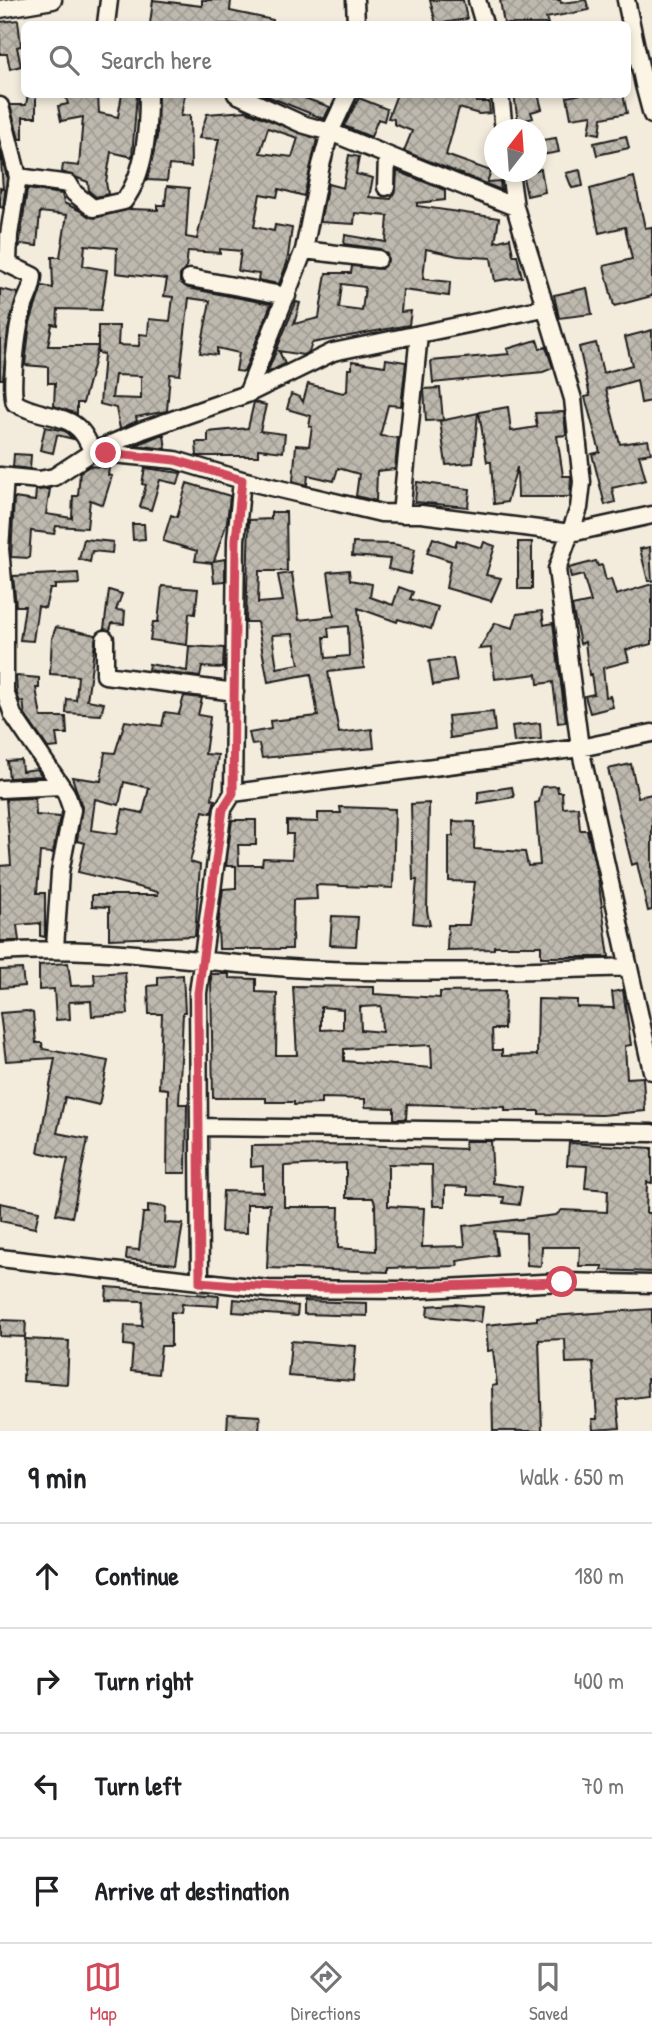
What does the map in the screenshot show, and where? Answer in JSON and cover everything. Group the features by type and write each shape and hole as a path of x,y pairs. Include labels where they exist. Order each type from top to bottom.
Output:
{"street":[{"path":"106,21 108,0"},
{"path":"355,0 356,21"},
{"path":"477,0 483,21"},
{"path":"626,0 648,84 652,115"},
{"path":"0,9 46,1"},
{"path":"18,177 69,184 74,193 93,208 124,201 142,159 148,120 148,98"},
{"path":"245,98 302,124 330,132 515,207"},
{"path":"247,394 304,250 320,165 330,132 346,98"},
{"path":"500,98 503,119"},
{"path":"0,106 18,177 4,261 33,276 33,292 24,303 18,334 15,403 75,423 86,434 92,452"},
{"path":"386,187 387,156"},
{"path":"511,182 515,207 573,399 582,482 571,533 556,569 580,748 652,1071"},
{"path":"304,250 378,259"},
{"path":"190,278 287,296"},
{"path":"55,948 60,872 72,810 61,786 13,715 5,691 5,602 0,549 2,476 39,480 54,477 92,452 143,430 247,394 333,352 544,308"},
{"path":"401,514 419,334"},
{"path":"92,452 175,460 242,480 381,513 571,533 652,514"},
{"path":"200,1282 197,1032 223,809 233,793 236,540 242,480"},
{"path":"105,639 105,675 235,692"},
{"path":"233,793 580,748 652,733"},
{"path":"0,789 61,786"},
{"path":"0,952 55,948 303,969 463,973 629,967"},
{"path":"200,1127 652,1133"},
{"path":"0,1258 268,1289 406,1290 562,1282 652,1284"}],"building":[{"path":"153,0 202,6 202,0 231,0 230,11 273,20 273,21 150,21"},
{"path":"430,0 463,0 467,19 435,21"},
{"path":"500,0 560,0 561,3 586,0 589,10 546,18 547,21 504,21"},
{"path":"18,20 21,46 17,47 21,66 10,69 7,54 0,54 0,22"},
{"path":"27,98 36,98 36,117 23,117 23,139 19,139 10,105 26,105"},
{"path":"66,98 98,98 99,113 118,117 121,98 137,98 132,157 111,152 106,182 108,194 96,197 89,191 88,182 62,172 63,164 79,166 83,117 61,121 58,106 68,104"},
{"path":"158,98 184,98 181,116 190,115 191,167 169,165 167,181 147,180 157,137"},
{"path":"272,98 304,98 330,107 324,119"},
{"path":"359,98 387,109 384,121 378,119 371,137 344,126"},
{"path":"396,98 476,98 476,102 489,102 490,113 479,114 459,108 446,155 484,169 484,182 500,182 501,190 404,151 412,131 394,124 394,119 388,118"},
{"path":"515,98 539,98 542,109 531,112 533,118 518,119"},
{"path":"567,98 624,98 627,113 602,118 600,134 589,132 592,115 571,118"},
{"path":"246,111 317,139 304,196 279,189 277,197 260,194 254,227 274,231 275,225 292,228 287,263 279,284 258,280 259,274 238,271 241,251 220,249 220,253 188,251 186,268 180,275 180,282 188,288 271,304 244,372 236,371 239,353 217,348 217,355 200,353 210,301 189,298 180,375 170,374 167,411 136,417 137,421 120,429 116,408 100,404 104,354 98,353 98,347 83,403 77,403 77,414 54,406 55,383 48,383 48,367 25,365 30,323 42,286 53,288 52,257 60,257 67,215 40,212 37,246 22,244 19,247 27,189 62,194 64,203 95,218 130,209 158,210 158,205 165,205 167,186 189,188 186,237 197,239 219,139 199,138 207,114","holes":["268,128 298,138 292,157 260,153","85,245 117,248 116,273 167,279 164,296 173,297 170,321 149,319 148,335 140,334 139,346 118,345 119,326 98,326 98,346 48,346 52,324 57,325 58,309 101,310 107,270 83,266","115,375 141,376 141,399 112,398"]},
{"path":"626,136 629,148 597,155 594,143"},
{"path":"556,138 559,152 547,154 547,139"},
{"path":"0,149 7,178 3,208 0,207 0,188 3,189"},
{"path":"349,155 359,157 356,174 373,178 369,197 391,199 396,188 397,171 445,190 445,200 417,203 417,206 499,218 495,242 510,238 513,255 517,255 522,277 495,281 491,258 458,256 426,249 423,279 450,282 449,296 403,290 401,312 411,311 409,325 312,343 309,352 303,355 279,351 285,364 267,373 296,302 300,303 294,324 319,318 326,273 351,273 352,266 381,269 388,261 387,254 380,249 344,244 345,235 386,242 388,216 355,213 354,224 320,222 328,184 343,188","holes":["342,284 365,287 362,311 339,308"]},
{"path":"580,170 583,186 572,188 566,173"},
{"path":"634,177 645,228 652,227 652,296 614,306 604,266 632,259 625,227 599,233 590,189"},
{"path":"524,182 543,182 545,192 527,196"},
{"path":"587,288 592,314 559,318 554,295"},
{"path":"0,289 18,293 8,330 3,379 0,379"},
{"path":"652,330 652,401 641,403 637,380 606,389 620,444 648,440 651,453 639,455 646,480 612,488 615,502 605,505 592,454 600,452 585,397 590,396 579,347 596,343 603,373 632,365 625,337"},
{"path":"537,340 540,349 546,347 553,368 543,372 433,383 431,361 509,354 507,349"},
{"path":"386,359 406,362 401,406 388,405 380,436 398,438 395,469 377,471 376,501 356,496 359,474 338,468 334,481 308,475 307,485 293,481 296,445 309,446 312,427 309,426 311,416 287,409 291,394 300,397 303,402 308,384 343,393 347,391 348,369 352,369 352,361 385,366"},
{"path":"440,388 443,420 426,421 424,389"},
{"path":"254,402 266,405 260,431 285,434 283,452 258,449 258,456 197,456 196,442 208,442 208,432 248,428"},
{"path":"508,407 511,431 537,427 535,413 564,412 566,435 557,436 563,476 571,476 570,497 518,497 517,467 507,502 494,504 491,462 487,462 479,412"},
{"path":"478,413 473,463 446,465 440,421"},
{"path":"45,427 65,431 73,439 57,435 53,453 40,450"},
{"path":"160,435 164,435 166,449 136,445"},
{"path":"14,454 31,455 30,469 13,467"},
{"path":"90,466 109,468 108,475 112,476 103,505 90,500 87,528 56,526 54,534 31,531 29,558 11,557 14,498 35,501 36,490 50,489 46,514 72,518 73,496 78,496 80,472"},
{"path":"145,468 181,473 178,484 160,480 151,510 140,507 146,485 142,484"},
{"path":"417,482 470,489 468,507 415,502"},
{"path":"187,483 230,496 227,522 214,561 225,559 225,581 214,582 212,563 195,561 197,551 163,541 171,515 177,517"},
{"path":"271,512 286,512 287,571 259,571 258,603 283,601 278,575 292,573 299,620 334,616 328,572 349,570 350,580 372,584 370,597 393,605 399,587 413,592 410,599 438,607 431,629 398,619 397,622 358,608 364,668 328,672 339,733 372,729 374,748 262,758 259,744 252,745 249,733 271,729 270,721 318,716 311,674 268,682 257,622 246,622 249,520 271,519","holes":["348,626 349,656 326,658 324,637 329,637 328,628","293,634 299,664 277,668 272,635"]},
{"path":"132,524 144,524 145,539 133,540"},
{"path":"433,538 455,546 457,540 482,548 484,542 495,546 486,575 501,578 491,601 446,588 451,561 427,553"},
{"path":"84,539 113,542 112,553 92,551 90,562 79,559"},
{"path":"518,542 532,542 532,589 518,589"},
{"path":"353,543 393,544 415,549 410,574 388,569 390,559 352,556"},
{"path":"650,547 652,581 648,581 640,549"},
{"path":"596,561 598,566 602,565 606,581 611,579 616,595 652,584 652,644 626,650 629,661 603,668 606,697 610,696 613,707 590,713 585,696 594,694 591,674 589,675 585,642 580,644 572,606 591,602 583,575 571,578 569,568"},
{"path":"78,573 79,584 55,585 55,589 50,589 45,608 38,606 33,641 20,640 25,606 16,606 13,576"},
{"path":"162,586 198,589 195,614 189,613 187,645 150,640 153,622 158,622"},
{"path":"109,590 122,594 116,610 125,611 124,624 112,623 110,630 104,629"},
{"path":"542,611 544,625 553,623 566,722 558,723 553,682 538,684 537,674 495,679 491,648 479,649 495,623 513,628 517,614"},
{"path":"56,627 96,635 87,700 104,703 101,715 66,713 67,699 76,700 78,676 50,674 52,638"},
{"path":"189,646 224,648 223,668 202,667 200,677 148,670 149,664 187,671"},
{"path":"453,658 457,681 433,685 429,661"},
{"path":"16,676 39,678 39,688 36,688 41,717 66,717 67,734 56,734 58,747 48,748 25,715 23,701 20,702 17,694"},
{"path":"184,696 202,698 198,715 210,717 205,754 218,755 212,799 215,800 211,813 203,811 190,862 200,865 195,936 109,939 109,907 92,906 92,895 158,895 158,892 78,872 85,843 77,841 82,807 72,777 101,781 105,752 115,753 125,721 162,726 165,712 179,714","holes":["124,782 149,788 143,813 123,809 117,834 91,830 95,799 119,805"]},
{"path":"493,712 495,731 450,738 448,716"},
{"path":"540,723 541,739 514,742 512,726"},
{"path":"21,760 22,771 37,769 42,776 9,778 7,761"},
{"path":"631,764 638,797 652,794 652,910 648,911 637,863 632,865 608,769"},
{"path":"557,786 558,792 562,792 563,808 578,807 580,830 587,830 598,878 609,957 541,957 541,946 447,950 448,925 469,925 475,882 449,881 449,836 453,836 453,821 475,822 474,849 525,852 528,866 540,865 535,803 539,802 542,787"},
{"path":"512,787 514,797 478,803 478,792"},
{"path":"35,798 36,815 60,817 53,853 40,852 37,893 45,893 45,937 40,936 40,923 17,925 19,941 0,941 0,866 11,865 6,799"},
{"path":"429,803 427,911 430,925 413,923 417,880 413,880 411,804"},
{"path":"340,807 395,809 393,888 316,885 317,899 293,900 292,949 219,949 218,926 223,889 236,888 236,866 226,866 232,820 256,820 256,845 238,845 239,865 262,865 263,858 292,859 293,834 287,834 287,821 318,822 318,813 341,813"},
{"path":"332,916 358,917 356,946 330,945"},
{"path":"68,963 71,986 95,985 94,974 125,972 128,1014 92,1016 91,1001 69,1002 70,1019 56,1020 54,989 39,990 39,965"},
{"path":"22,969 24,986 0,988 0,970"},
{"path":"211,974 229,974 229,978 256,979 256,992 277,993 276,1055 297,1055 293,986 374,987 374,994 440,998 440,992 505,991 504,1029 492,1029 493,1050 502,1050 502,1056 537,1055 538,999 577,1000 577,1007 614,1008 612,992 623,990 631,1045 625,1046 627,1078 643,1077 645,1111 602,1115 539,1114 539,1111 505,1111 505,1107 407,1104 406,1119 394,1119 394,1108 365,1107 365,1099 321,1098 321,1104 294,1105 294,1102 266,1102 266,1098 213,1098","holes":["381,1006 382,1032 361,1030 360,1007","321,1007 343,1009 343,1029 321,1030","431,1045 432,1068 344,1061 344,1049"]},
{"path":"183,975 185,1012 179,1104 187,1104 186,1173 167,1173 168,1089 159,1088 162,1014 149,1014 148,986 158,985 158,977"},
{"path":"0,1013 33,1013 36,1043 42,1043 43,1049 108,1061 99,1105 65,1097 57,1133 88,1139 72,1217 56,1214 68,1159 38,1152 55,1058 6,1061"},
{"path":"465,1141 491,1141 493,1183 522,1187 519,1205 503,1203 504,1197 468,1195 468,1187 445,1186 445,1206 433,1206 432,1165 388,1164 388,1206 424,1208 422,1247 465,1246 463,1226 556,1215 562,1210 607,1212 608,1190 585,1188 587,1166 567,1165 569,1143 652,1148 652,1183 647,1182 646,1213 651,1213 652,1272 602,1270 603,1266 579,1266 580,1247 542,1247 541,1266 527,1265 526,1233 494,1231 497,1255 457,1261 458,1266 388,1268 388,1272 267,1268 270,1204 247,1204 247,1233 221,1232 223,1191 263,1192 263,1166 251,1167 251,1146 357,1145 465,1149","holes":["346,1163 346,1198 373,1198 376,1251 338,1248 339,1207 284,1207 284,1166"]},
{"path":"0,1203 39,1211 35,1228 0,1221"},
{"path":"148,1205 166,1207 165,1223 183,1224 176,1264 126,1259 127,1249 139,1250 143,1213 148,1213"},
{"path":"107,1287 219,1296 218,1306 182,1304 181,1313 171,1312 171,1346 161,1346 158,1374 131,1371 133,1346 124,1345 125,1325 142,1326 143,1301 106,1300"},
{"path":"234,1299 298,1306 297,1316 233,1312"},
{"path":"304,1301 367,1303 367,1316 304,1314"},
{"path":"454,1304 483,1307 481,1322 427,1316 428,1306"},
{"path":"652,1309 652,1379 647,1379 648,1396 617,1400 620,1428 593,1430 592,1419 597,1419 593,1362 566,1363 565,1339 539,1340 542,1431 493,1431 492,1386 497,1385 493,1350 488,1351 486,1325 537,1320 537,1317"},
{"path":"0,1320 26,1321 25,1337 0,1336"},
{"path":"25,1339 69,1341 67,1384 23,1381"},
{"path":"291,1341 356,1346 353,1381 288,1376"},
{"path":"228,1414 260,1416 259,1431 227,1431"}],"route":[{"path":"106,453 175,460 242,480 236,540 233,793 223,809 216,849 198,993 200,1282 268,1289 406,1290 562,1282"}]}
